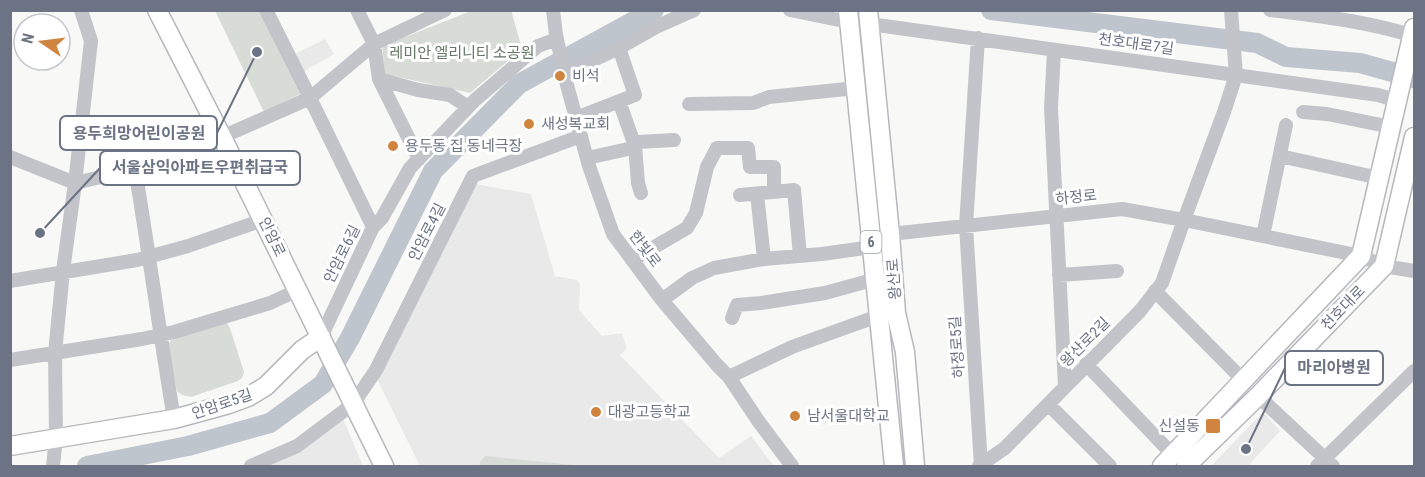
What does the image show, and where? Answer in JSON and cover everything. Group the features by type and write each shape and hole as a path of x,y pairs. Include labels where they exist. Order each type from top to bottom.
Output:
{"main road":[{"name":"안암로","path":"157,10 353,404"},
{"name":"왕산로","path":"848,16 894,466"},
{"name":"왕산로","path":"869,18 896,313 905,352 915,466"},
{"path":"1361,256 1414,32"},
{"path":"1384,266 1410,178 1414,137"},
{"name":"천호대로","path":"1174,462 1243,380 1361,256"},
{"name":"천호대로","path":"1174,462 1258,396 1384,266"},
{"name":"안암로5길","path":"10,446 174,419 238,401 258,391 275,378 302,350 321,337"},
{"path":"353,404 384,466"}],"street":[{"path":"53,466 56,438 55,353 91,41 81,10"},
{"path":"266,10 373,227"},
{"path":"357,10 374,44 379,79 419,159"},
{"path":"10,157 75,183 135,169 222,137 310,98 374,44 445,10"},
{"name":"한빛로","path":"553,10 564,74 587,158 613,234 662,300 729,377 792,466"},
{"path":"564,74 694,10"},
{"path":"790,10 848,16"},
{"path":"1270,10 1306,13 1414,32"},
{"path":"1232,12 1236,72"},
{"name":"천호대로7길","path":"869,18 1054,50 1236,72 1378,94 1398,100"},
{"name":"하정로5길","path":"978,38 966,226 987,464"},
{"name":"안암로6길","path":"321,337 373,227 382,218 410,168 468,107 538,46 557,39"},
{"path":"576,118 635,95 619,48"},
{"path":"1054,50 1050,108 1065,387"},
{"name":"왕산로2길","path":"987,464 1140,311 1162,283 1224,112 1236,72"},
{"path":"379,79 418,90 450,95 468,107"},
{"path":"689,104 753,104 769,97 856,88"},
{"path":"619,101 635,146 641,193"},
{"path":"1303,112 1327,114 1391,127"},
{"path":"1263,236 1286,125"},
{"name":"안암로4길","path":"251,466 297,446 353,404 376,370 473,176 581,136"},
{"path":"587,158 633,148 638,142 674,140"},
{"path":"632,260 687,228 696,213 707,167 717,148 748,148 750,167 774,167 774,192"},
{"path":"1280,156 1379,178"},
{"name":"안암로5길","path":"135,169 174,419"},
{"path":"740,195 794,190 800,256"},
{"path":"757,194 764,260"},
{"name":"하정로","path":"890,234 1122,209 1361,256 1384,266 1414,271"},
{"path":"10,281 137,260 188,246 263,220"},
{"path":"662,300 692,278 714,268 872,247"},
{"path":"1059,275 1117,271"},
{"name":"왕산로","path":"732,318 737,305 825,293 876,279"},
{"path":"10,360 160,335 270,303 297,290"},
{"path":"1155,291 1243,380"},
{"name":"왕산로","path":"729,377 792,347 878,316"},
{"path":"1086,364 1174,462"},
{"path":"1258,396 1325,464 1414,371"},
{"path":"1048,404 1110,466"}],"shaded area":[{"path":"325,39 334,54 303,72 295,54"},
{"path":"476,184 531,194 555,276 577,280 580,285 579,310 602,336 622,333 627,348 620,355 719,458 751,436 774,466 420,466 376,377"},
{"path":"1263,412 1280,431 1248,466 1211,466"},
{"path":"343,419 363,466 267,466"}],"green space":[{"name":"레미안 엘리니티 소공원","path":"511,10 522,49 470,93 385,74 382,46 471,11"},
{"path":"215,11 259,11 300,94 264,112"},
{"path":"223,322 227,323 230,328 244,372 242,378 191,397 182,395 177,391 168,351 169,343 175,338"},
{"path":"485,456 582,466 479,466"}],"waterway":[{"path":"87,466 188,446 270,423 323,384 350,338 433,171 519,84 654,10"},
{"path":"991,10 1257,43 1286,57 1360,63 1414,78"}],"place":[{"name":"용두희망어린이공원","path":"257,52"},
{"name":"비석","path":"560,76"},
{"name":"새성복교회","path":"529,124"},
{"name":"용두동 집 동네극장","path":"393,146"},
{"name":"서울삼익아파트우편취급국","path":"40,233"},
{"name":"대광고등학교","path":"596,412"},
{"name":"남서울대학교","path":"795,416"},
{"name":"신설동","path":"1213,426"},
{"name":"마리아병원","path":"1246,449"}]}
